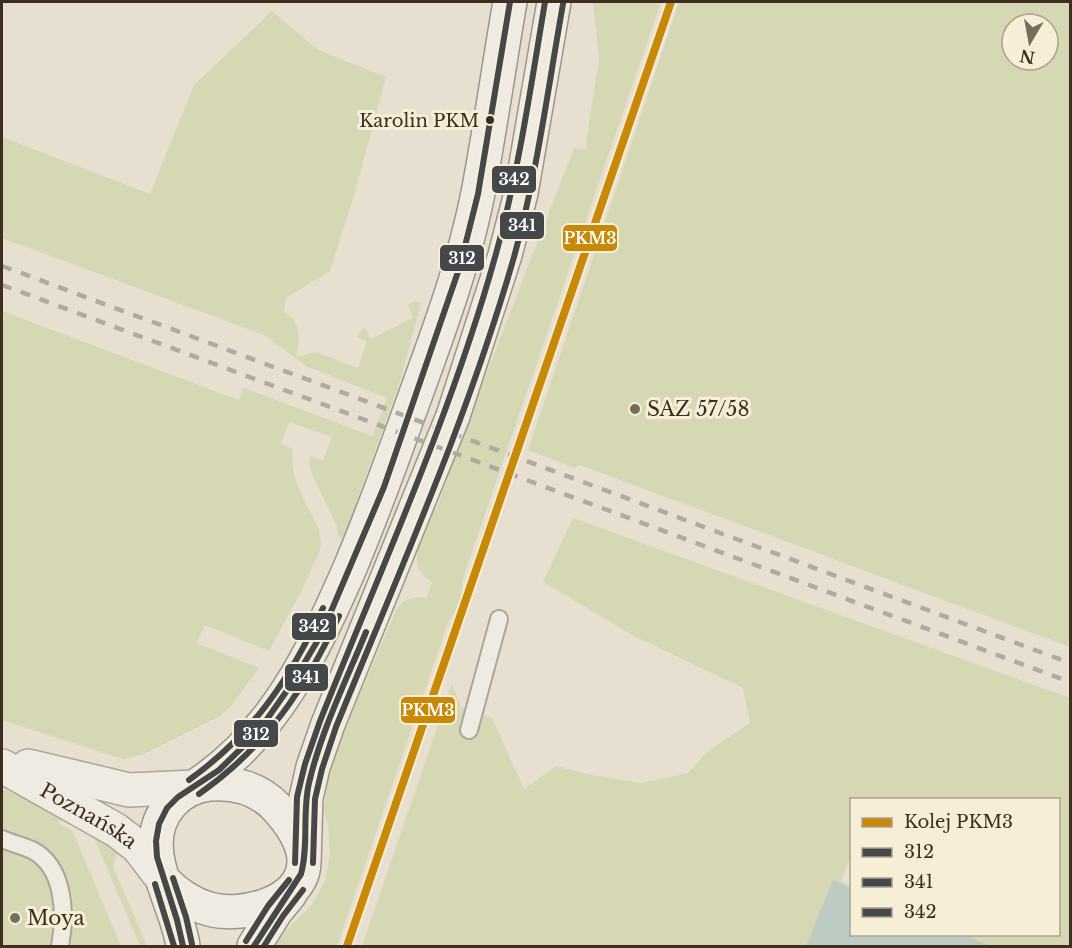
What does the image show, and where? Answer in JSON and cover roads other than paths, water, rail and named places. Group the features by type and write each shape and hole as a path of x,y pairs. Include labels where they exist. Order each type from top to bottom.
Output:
{"main road":[{"path":"183,946 156,850 159,824 172,802 219,770 250,740 293,682 321,635 384,487 460,266 478,194 510,2"},
{"path":"164,881 189,901 222,912 271,904 288,893 300,874 304,812 313,767 328,724 453,416 505,255 523,182 554,2"},
{"name":"Poznańska","path":"2,760 121,789 194,787"},
{"name":"Poznańska","path":"2,766 116,830 138,848 164,881"},
{"path":"194,787 223,784 245,788 264,796 285,817 298,838 300,874 254,946"}],"lane":[{"path":"469,730 499,619"},
{"path":"2,839 33,851 43,858 53,871 63,902 60,946"}],"railway":[{"path":"2,266 1070,663"},
{"path":"2,285 1070,682"}],"rail line":[{"name":"PKM3","path":"347,946 671,2"}],"place":[{"name":"Karolin PKM","path":"490,120"},
{"name":"SAZ 57/58","path":"635,409"},
{"name":"Moya","path":"15,918"}]}
